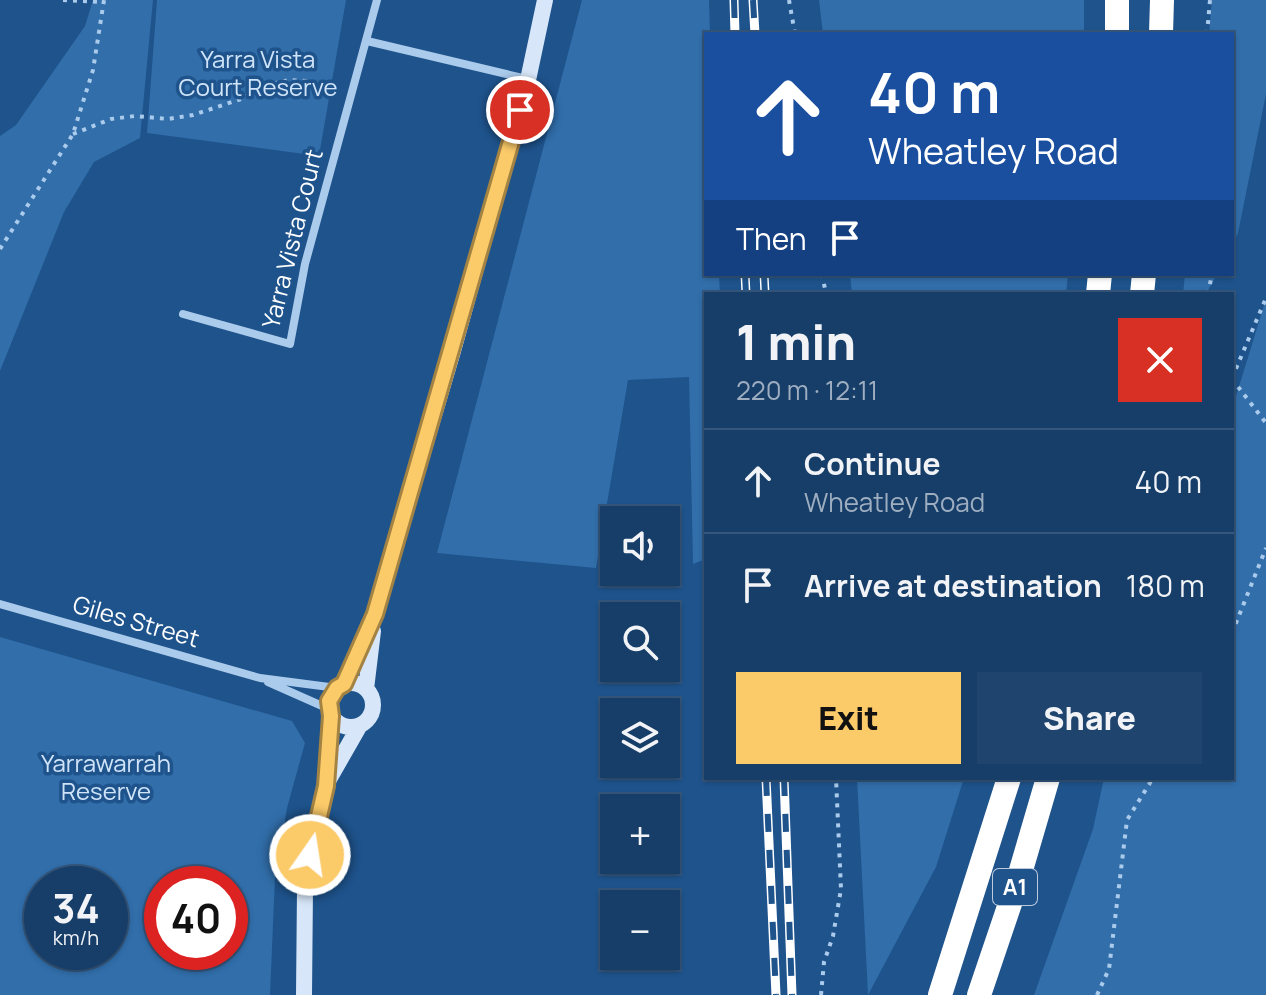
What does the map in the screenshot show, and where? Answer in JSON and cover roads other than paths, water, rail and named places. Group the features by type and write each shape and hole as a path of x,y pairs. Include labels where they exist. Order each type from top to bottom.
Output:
{"highway":[{"path":"1117,0 1117,32"},
{"path":"1161,32 1162,0"},
{"name":"A1","path":"940,995 1008,780"},
{"name":"A1","path":"979,995 1047,780"}],"street":[{"name":"Yarra Vista Court","path":"183,314 290,344 305,264 377,0"},
{"path":"304,995 305,888 326,786 329,701 340,686 375,614 453,351 528,80 545,0"},
{"path":"367,41 528,80"},
{"name":"Giles Street","path":"0,604 260,678 340,686"},
{"path":"366,689 375,614"},
{"name":"Giles Street","path":"260,678 330,713"},
{"path":"326,786 360,725 372,713 371,696 366,689 359,684 340,686"},
{"path":"330,713 343,726 360,725"}],"railway":[{"path":"734,0 735,32"},
{"path":"753,0 755,32"},
{"path":"745,276 746,292"},
{"path":"764,276 765,292"},
{"path":"766,780 776,995"},
{"path":"784,780 792,995"}],"park label":[{"name":"Yarra Vista Court Reserve","path":"258,74"},
{"name":"Yarrawarrah Reserve","path":"106,778"}]}
